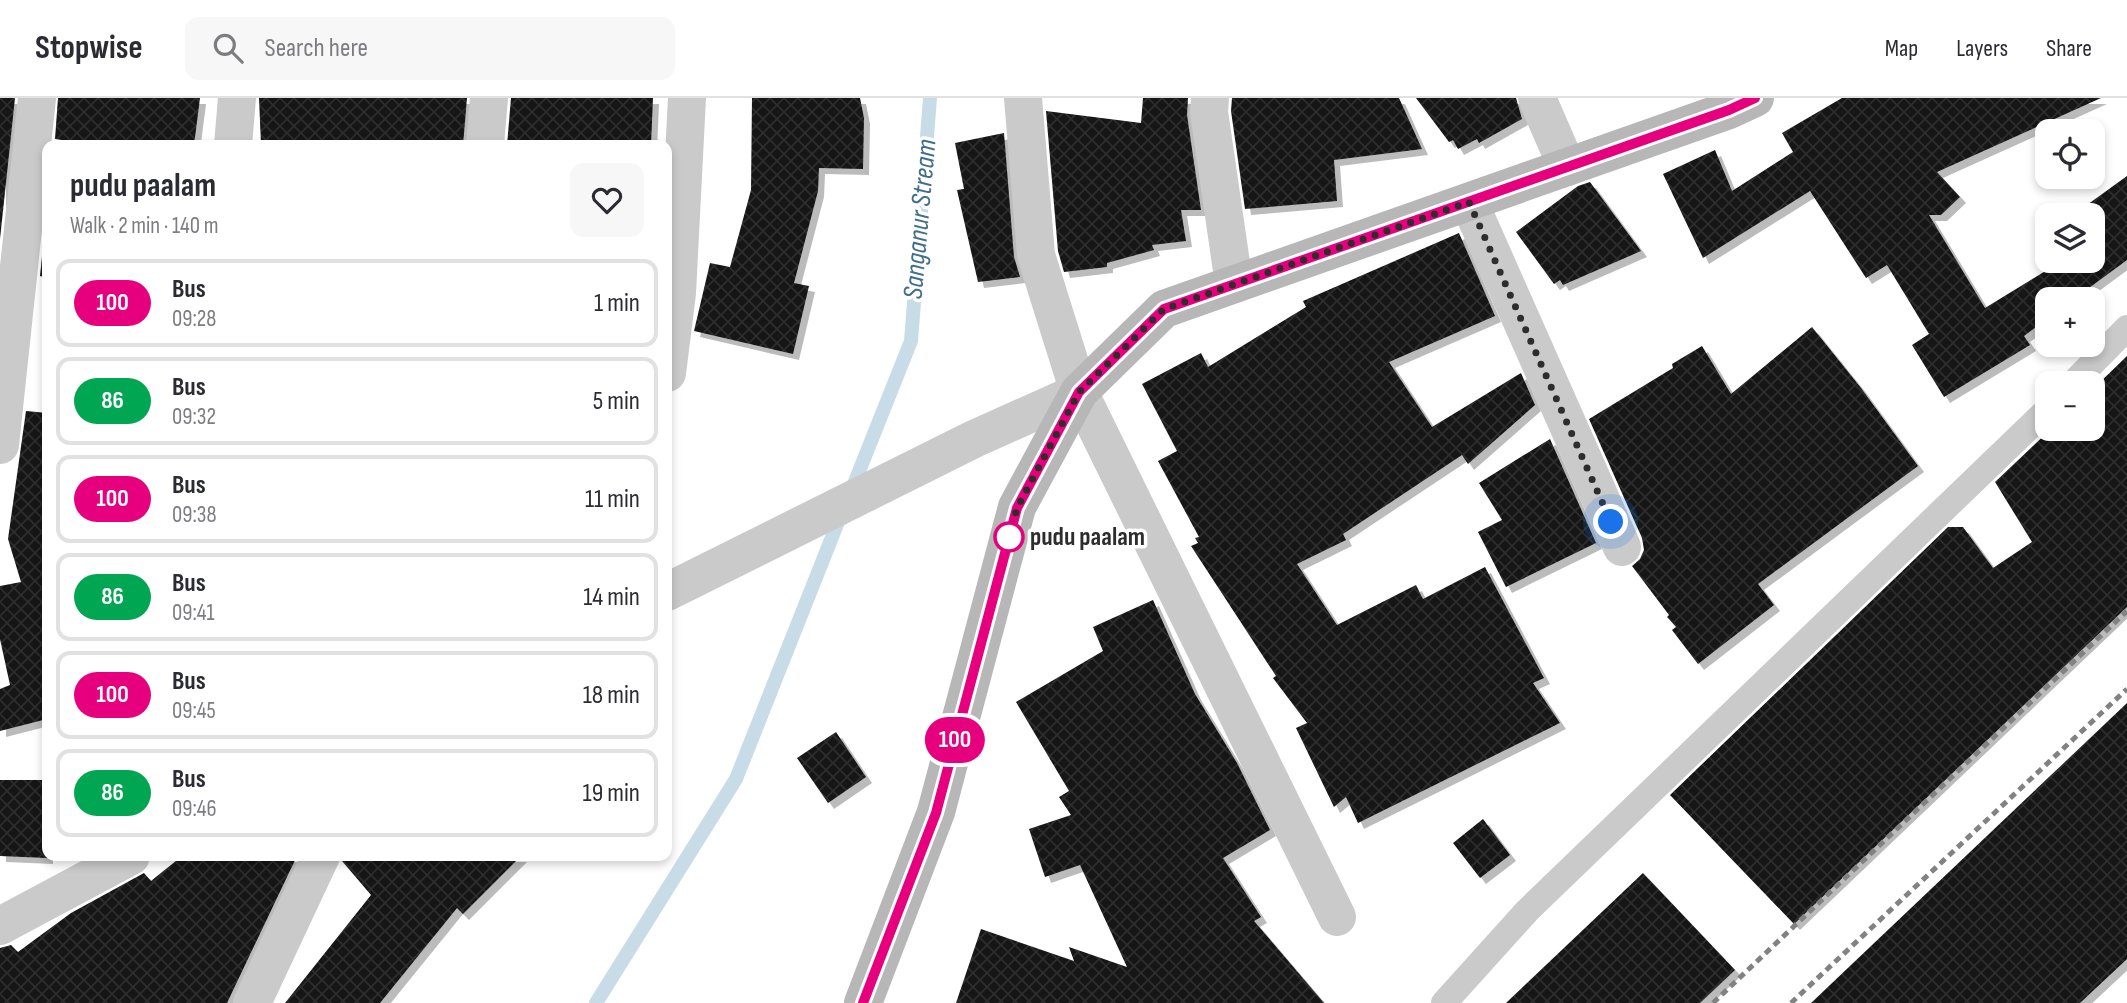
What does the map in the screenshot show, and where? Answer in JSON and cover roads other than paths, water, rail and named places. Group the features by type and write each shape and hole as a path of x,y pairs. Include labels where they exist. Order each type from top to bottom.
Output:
{"main road":[{"path":"863,1003 936,813 1017,508 1079,392 1164,309 1729,110 1755,98"}],"street":[{"path":"0,445 37,98"},
{"path":"233,140 237,98"},
{"path":"485,140 489,98"},
{"path":"672,333 677,293 687,98"},
{"path":"1023,98 1036,254 1079,392 1337,917"},
{"path":"1210,98 1209,112 1234,284"},
{"path":"1537,98 1567,167"},
{"path":"1469,202 1622,547"},
{"path":"672,589 974,439 1079,392"},
{"path":"0,926 122,861"},
{"path":"252,1003 319,861"}],"lane":[{"path":"2085,371 2127,328"},
{"path":"1444,1003 1527,911 2035,422"}],"waterway":[{"name":"Sanganur Stream","path":"850,494 911,341 930,98"},
{"path":"596,1003 736,779 842,512"}],"railway":[{"path":"1713,1003 2127,611"},
{"path":"1791,1003 2127,689"}],"place":[{"name":"pudu paalam","path":"1009,537"}]}
